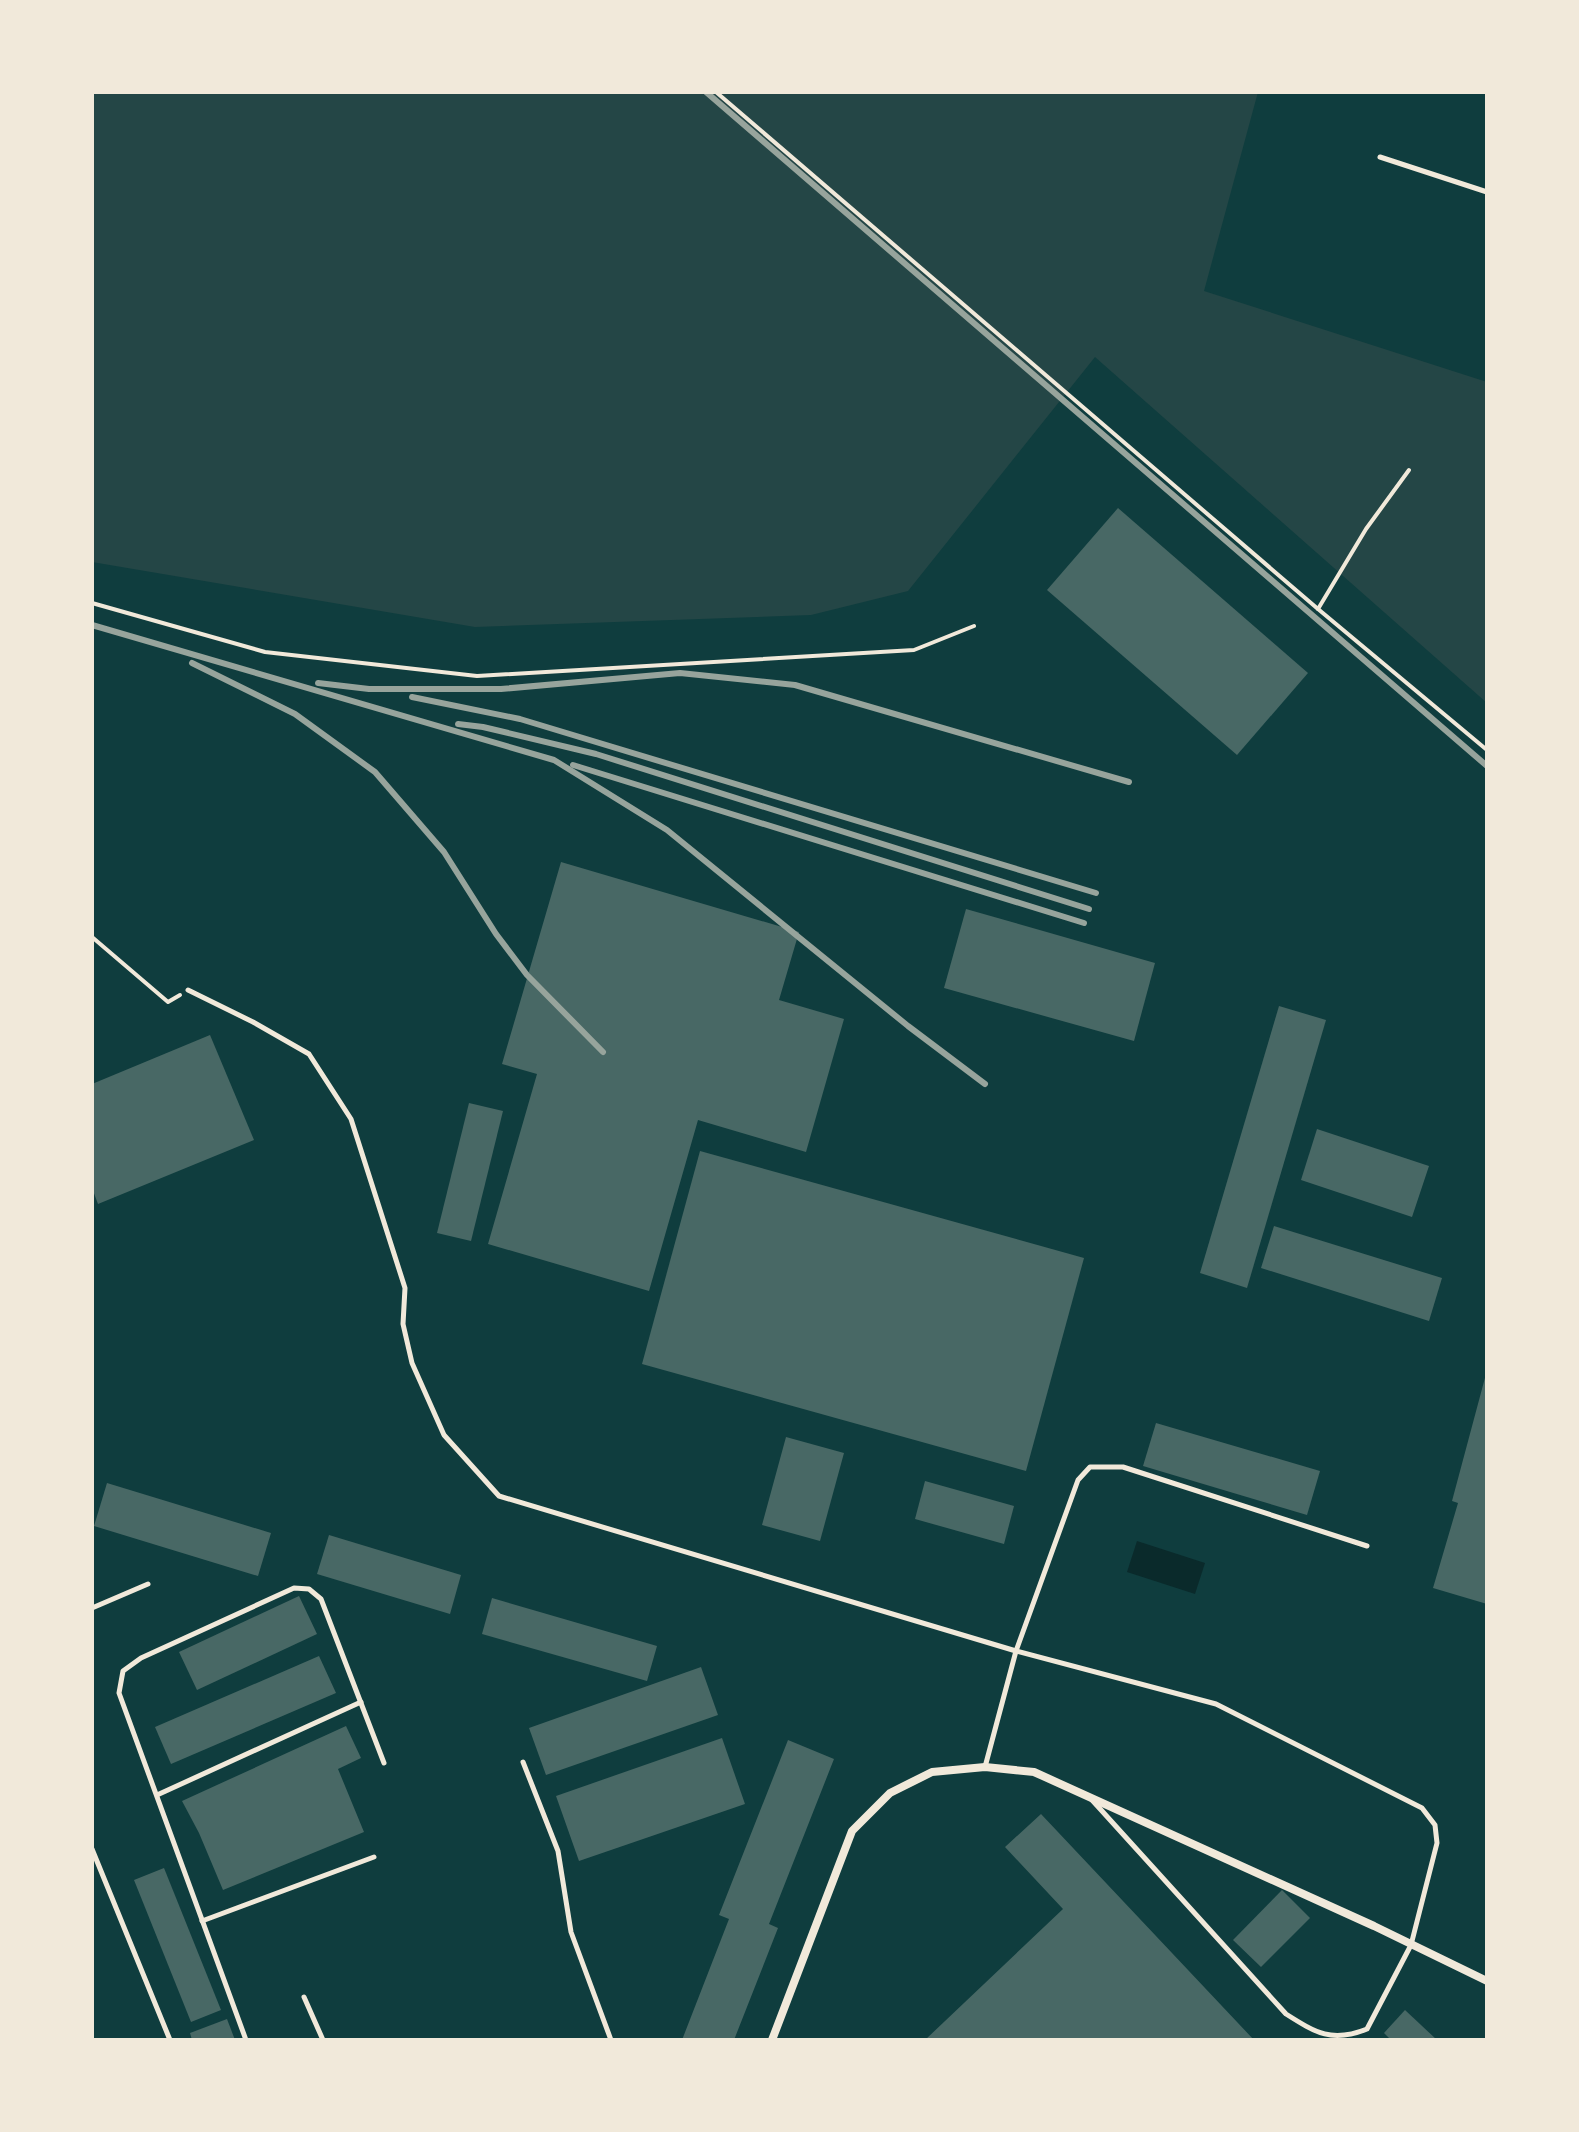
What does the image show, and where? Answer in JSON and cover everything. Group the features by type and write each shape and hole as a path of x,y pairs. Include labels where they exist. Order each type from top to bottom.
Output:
{"street":[{"path":"772,2040 852,1831 890,1793 932,1772 985,1767 1034,1772 1487,1981"}],"lane":[{"path":"1380,157 1487,192"},
{"path":"188,990 309,1054 351,1119 405,1288 403,1324 412,1363 444,1435 499,1496 1016,1651 1216,1704 1422,1808 1435,1825 1437,1843 1411,1945 1367,2029 1349,2036 1318,2035 1286,2014 1089,1797"},
{"path":"985,1767 1016,1651 1078,1480 1090,1467 1123,1467 1367,1546"},
{"path":"92,1608 148,1584"},
{"path":"246,2040 119,1693 123,1671 141,1658 294,1588 309,1589 321,1599 384,1763"},
{"path":"157,1795 361,1702"},
{"path":"523,1762 558,1851 571,1932 611,2040"},
{"path":"92,1849 170,2040"},
{"path":"202,1921 374,1857"},
{"path":"304,1997 323,2040"}],"path":[{"path":"716,92 1318,609 1487,750"},
{"path":"1318,609 1366,529 1409,470"},
{"path":"92,603 265,652 477,676 914,650 974,626"},
{"path":"92,937 168,1002 188,990"}],"shaded area":[{"path":"92,92 1258,92 1204,291 1487,382 1487,703 1095,357 908,591 811,615 475,627 92,562"},
{"path":"1137,1541 1205,1563 1195,1594 1127,1572"}],"building":[{"path":"1118,508 1308,673 1237,755 1047,590"},
{"path":"561,862 799,932 779,1000 844,1019 806,1152 698,1120 649,1291 488,1244 537,1074 502,1064"},
{"path":"966,909 1155,963 1134,1041 944,988"},
{"path":"1279,1006 1326,1020 1247,1288 1200,1273"},
{"path":"210,1035 254,1140 98,1204 92,1188 92,1084"},
{"path":"469,1103 503,1111 471,1241 437,1233"},
{"path":"1317,1129 1429,1166 1412,1217 1301,1180"},
{"path":"700,1151 1084,1258 1026,1471 642,1364"},
{"path":"1274,1226 1442,1278 1429,1321 1261,1268"},
{"path":"1486,1374 1487,1604 1433,1588 1458,1503 1452,1501"},
{"path":"1156,1423 1320,1471 1307,1515 1143,1466"},
{"path":"786,1437 844,1453 820,1541 762,1525"},
{"path":"925,1481 1014,1506 1004,1544 915,1519"},
{"path":"107,1483 271,1533 258,1576 94,1526"},
{"path":"329,1535 461,1575 450,1614 317,1574"},
{"path":"299,1596 317,1634 197,1690 179,1652"},
{"path":"492,1598 657,1646 647,1681 482,1634"},
{"path":"319,1656 336,1693 171,1764 155,1727"},
{"path":"701,1667 718,1715 546,1775 529,1728"},
{"path":"346,1726 361,1758 338,1769 364,1832 223,1890 182,1801"},
{"path":"722,1738 745,1804 579,1861 556,1796"},
{"path":"788,1740 834,1759 769,1924 778,1928 734,2040 682,2040 729,1919 719,1915"},
{"path":"1041,1814 1254,2040 925,2040 1063,1909 1005,1847"},
{"path":"164,1868 221,2010 191,2022 134,1880"},
{"path":"1282,1890 1310,1918 1261,1967 1233,1940"},
{"path":"1405,2010 1437,2040 1391,2040 1384,2033"},
{"path":"227,2019 235,2040 192,2040 190,2033"}],"railway":[{"path":"706,92 1487,766"},
{"path":"92,625 554,760 667,830 908,1026 985,1084"},
{"path":"192,663 295,714 375,772 444,852 496,934 527,975 603,1052"},
{"path":"318,683 369,689 501,689 680,673 795,685 1129,782"},
{"path":"412,697 520,719 1096,893"},
{"path":"458,724 596,754 1089,909"},
{"path":"573,765 1084,923"}]}
